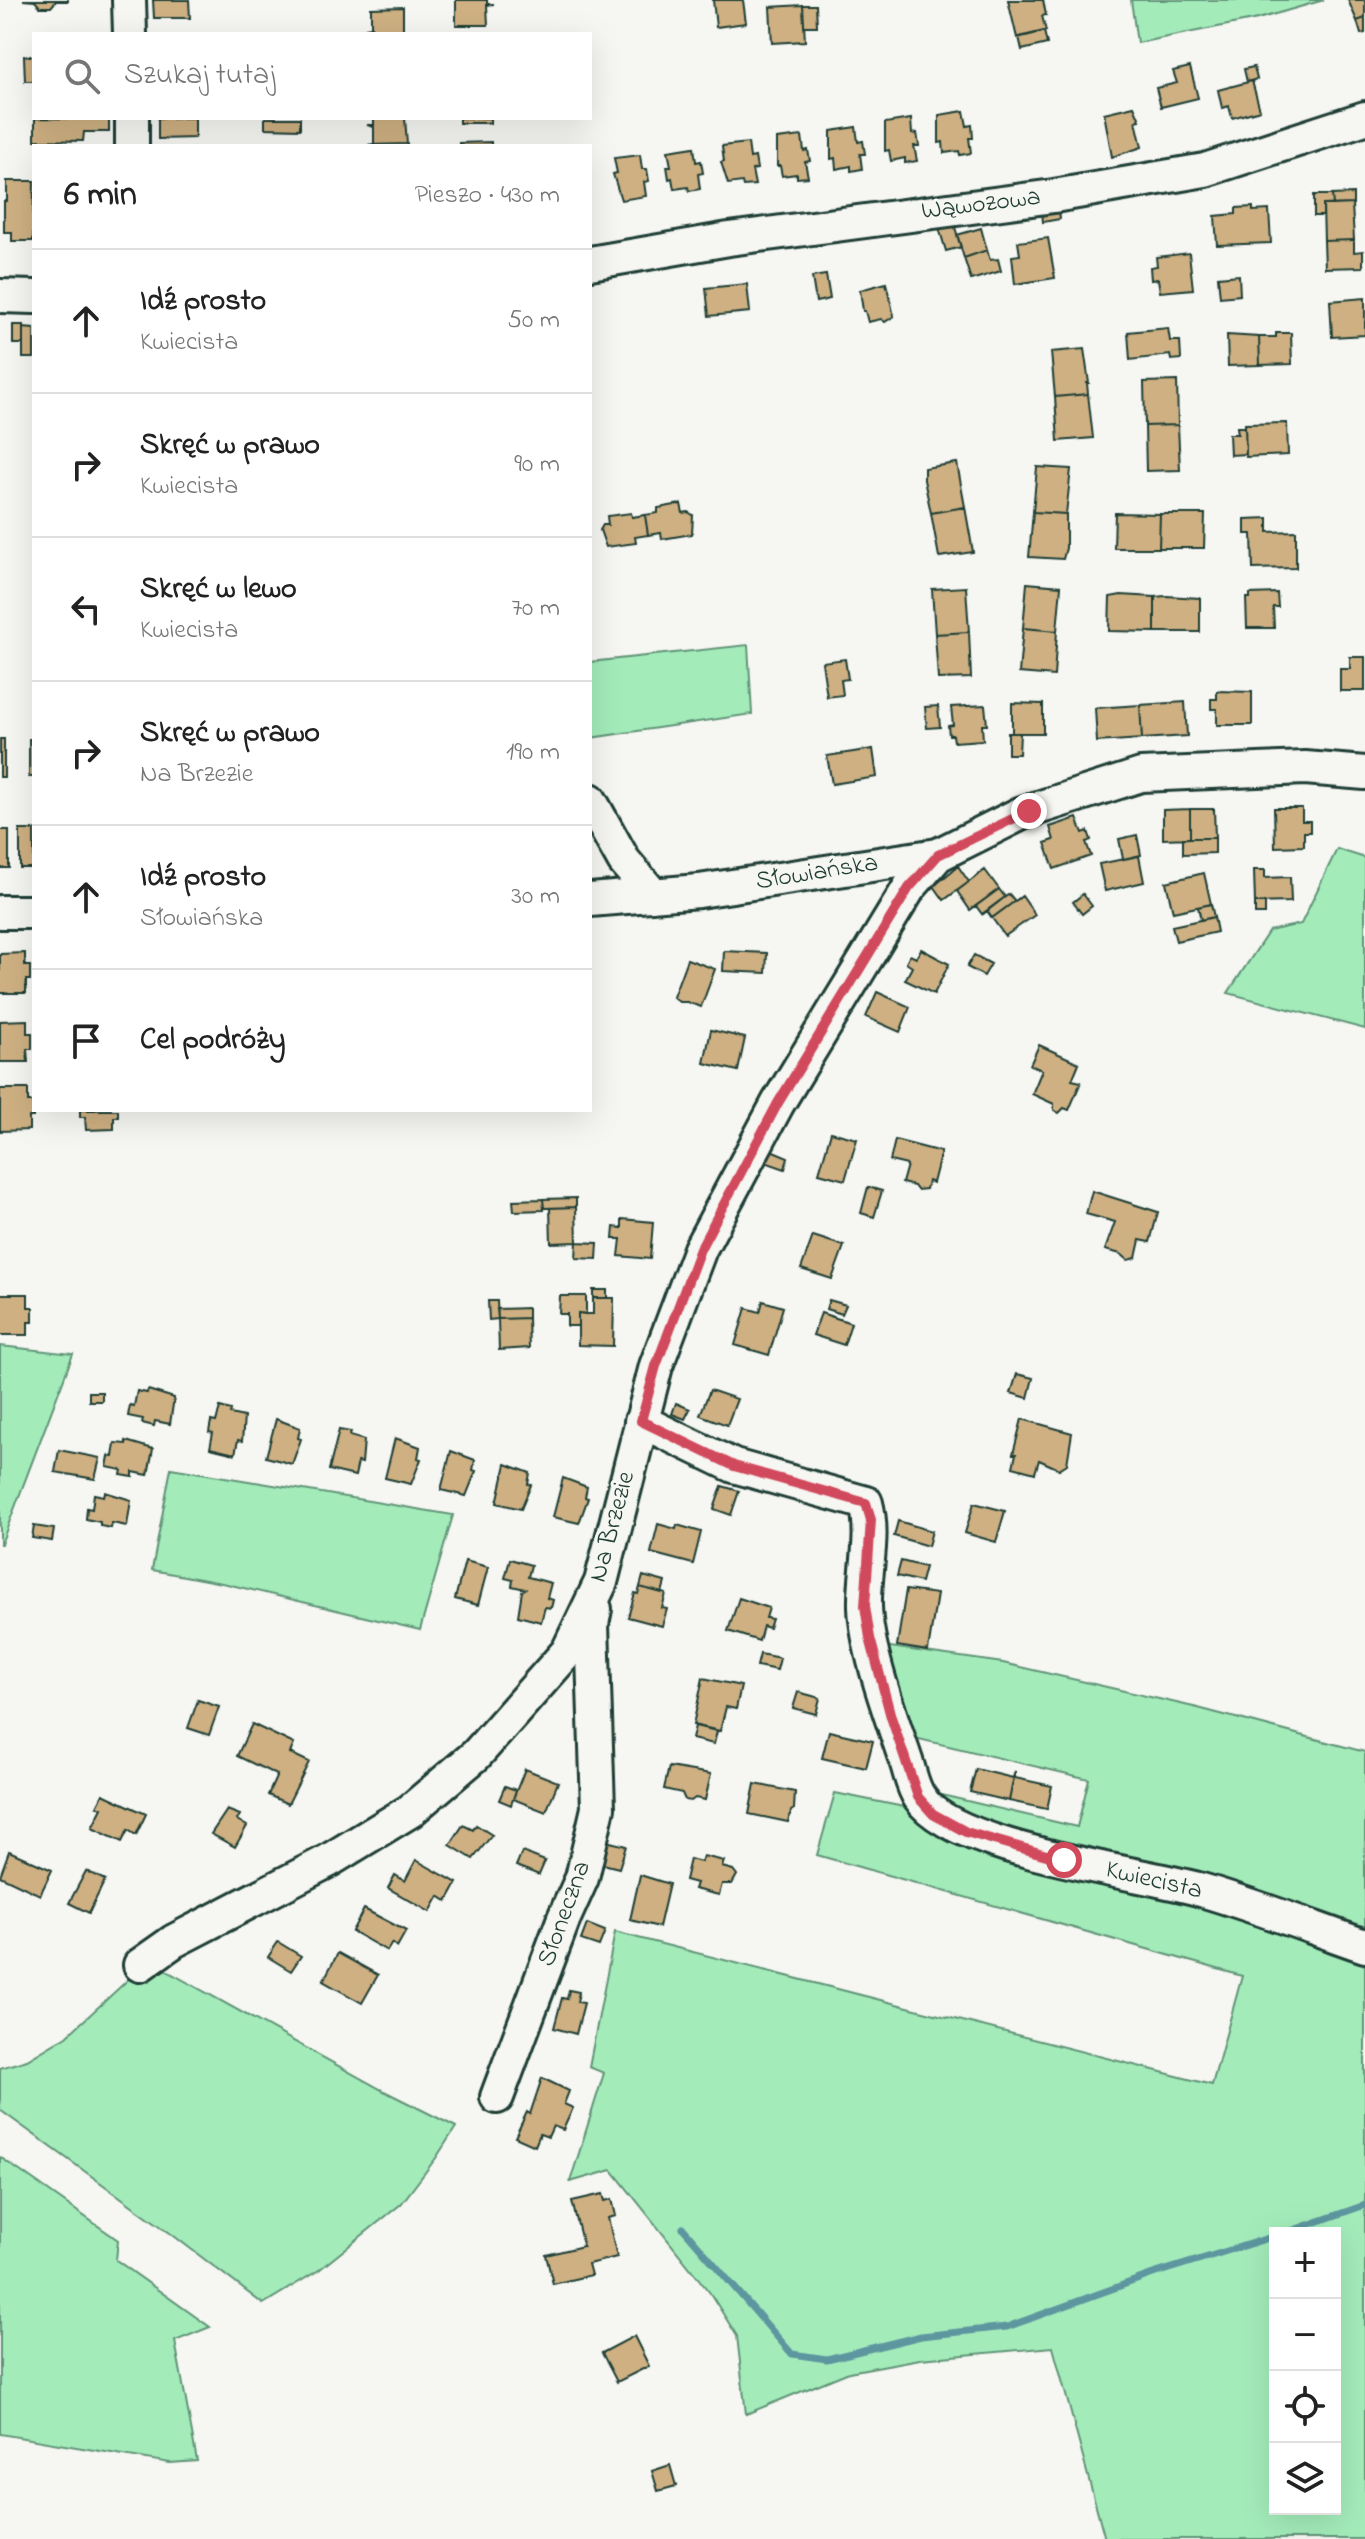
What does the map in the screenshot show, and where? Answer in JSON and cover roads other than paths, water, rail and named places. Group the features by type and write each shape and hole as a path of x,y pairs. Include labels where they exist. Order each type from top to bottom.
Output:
{"street":[{"path":"129,0 130,32"},
{"name":"Wąwozowa","path":"592,263 759,235 1091,190 1205,170 1365,118"},
{"path":"132,120 132,144"},
{"path":"0,296 32,297"},
{"name":"Słowiańska","path":"592,900 699,891 938,855 1022,813 1141,775 1305,768 1365,773"},
{"path":"592,804 624,861 653,895"},
{"name":"Na Brzezie","path":"140,1965 174,1941 328,1861 405,1815 476,1755 568,1651 601,1582 656,1366 700,1249 778,1103 887,922 909,888 938,855"},
{"path":"846,868 866,872 880,883 889,899 887,922"},
{"path":"0,912 32,912"},
{"name":"Kwiecista","path":"641,1421 734,1466 866,1503 871,1520 865,1606 870,1638 891,1717 918,1797 933,1814 966,1832 1064,1860 1198,1889 1365,1946"},
{"name":"Słoneczna","path":"497,2097 558,1933 582,1878 598,1808 592,1624 601,1582"}],"waterway":[{"path":"1302,2227 1365,2205"},
{"path":"683,2228 792,2354 827,2359 921,2336 1007,2327 1153,2274 1269,2238"}]}
